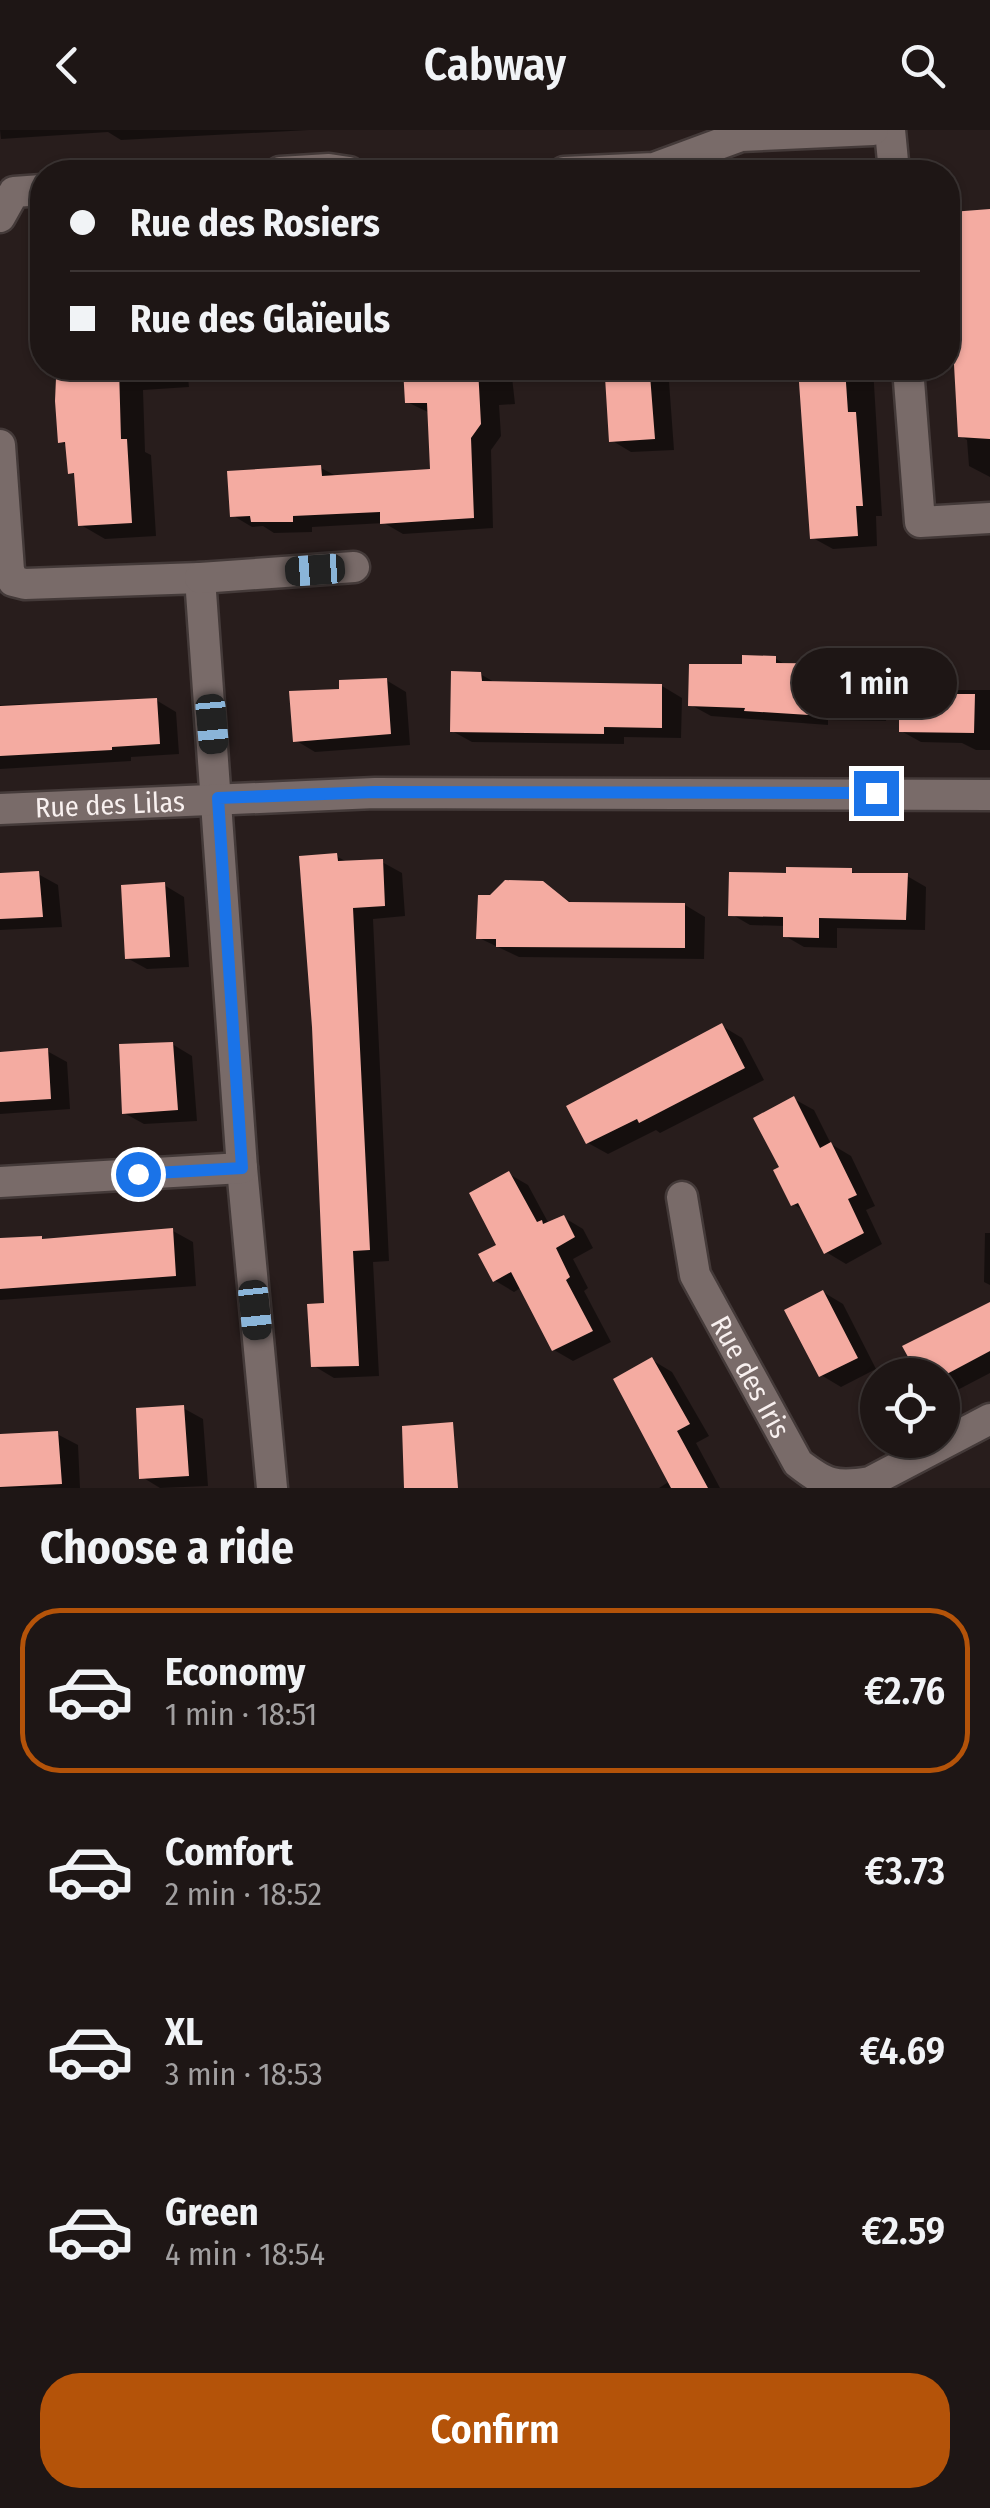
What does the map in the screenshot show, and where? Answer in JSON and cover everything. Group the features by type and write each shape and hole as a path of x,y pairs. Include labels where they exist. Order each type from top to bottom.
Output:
{"street":[{"path":"676,160 741,136 873,130"},
{"path":"890,130 893,160"},
{"path":"0,218 14,192 30,191"},
{"path":"909,380 920,522 990,518"},
{"path":"0,445 9,570 14,582 200,578 354,567"},
{"path":"200,578 242,1168 272,1488"},
{"name":"Rue des Lilas","path":"0,809 375,792 990,795"},
{"path":"0,1182 242,1168"},
{"name":"Rue des Iris","path":"682,1197 695,1275 798,1463 823,1482 848,1486 870,1482 990,1419"}],"building":[{"path":"990,209 990,439 958,437 955,380 960,380 960,211"},
{"path":"56,380 119,380 121,439 127,439 132,523 78,526 74,473 68,474 65,442 58,443"},
{"path":"404,380 479,380 481,424 471,438 474,518 380,524 380,512 293,516 293,522 251,522 250,516 230,517 227,471 321,465 322,476 430,469 427,403 405,403"},
{"path":"605,380 650,380 655,439 609,442"},
{"path":"799,380 846,380 848,412 856,412 863,506 856,506 858,536 810,539"},
{"path":"742,655 776,656 776,663 867,664 867,711 809,710 809,715 688,706 689,664 742,664"},
{"path":"451,671 481,672 482,681 662,684 662,728 604,727 604,734 450,732"},
{"path":"387,678 391,734 293,742 289,691 339,689 339,680"},
{"path":"899,688 956,688 957,694 975,694 974,733 899,732"},
{"path":"157,698 160,744 0,756 0,706"},
{"path":"337,853 338,861 383,859 385,906 353,908 370,1250 353,1251 359,1366 311,1367 307,1304 324,1303 312,1027 299,856"},
{"path":"786,867 908,873 906,920 819,918 819,938 783,937 783,917 728,916 729,872 786,873"},
{"path":"39,871 43,917 0,919 0,873"},
{"path":"505,880 543,881 569,902 685,903 685,948 496,947 496,939 476,939 478,895 490,895"},
{"path":"165,882 170,957 125,959 121,885"},
{"path":"722,1023 745,1068 639,1123 637,1119 586,1144 566,1106"},
{"path":"173,1042 178,1110 122,1114 119,1044"},
{"path":"48,1048 51,1099 0,1102 0,1052"},
{"path":"794,1096 820,1148 831,1142 857,1195 848,1199 864,1233 824,1254 798,1203 791,1206 773,1170 779,1167 753,1118"},
{"path":"509,1171 537,1222 542,1220 543,1224 564,1215 575,1237 556,1248 570,1277 566,1280 593,1331 552,1351 511,1272 493,1282 478,1254 496,1245 469,1193"},
{"path":"173,1228 176,1276 0,1289 0,1238 42,1239"},
{"path":"823,1290 858,1358 819,1377 784,1310"},
{"path":"990,1302 990,1351 960,1367 960,1358 909,1358 902,1346"},
{"path":"652,1357 690,1424 677,1431 708,1488 671,1488 613,1379"},
{"path":"184,1405 189,1476 139,1479 136,1408"},
{"path":"453,1422 458,1488 404,1488 402,1426"},
{"path":"58,1431 62,1484 0,1487 0,1434"}],"route":[{"path":"138,1174 242,1168 218,798 375,792 876,793"}]}
